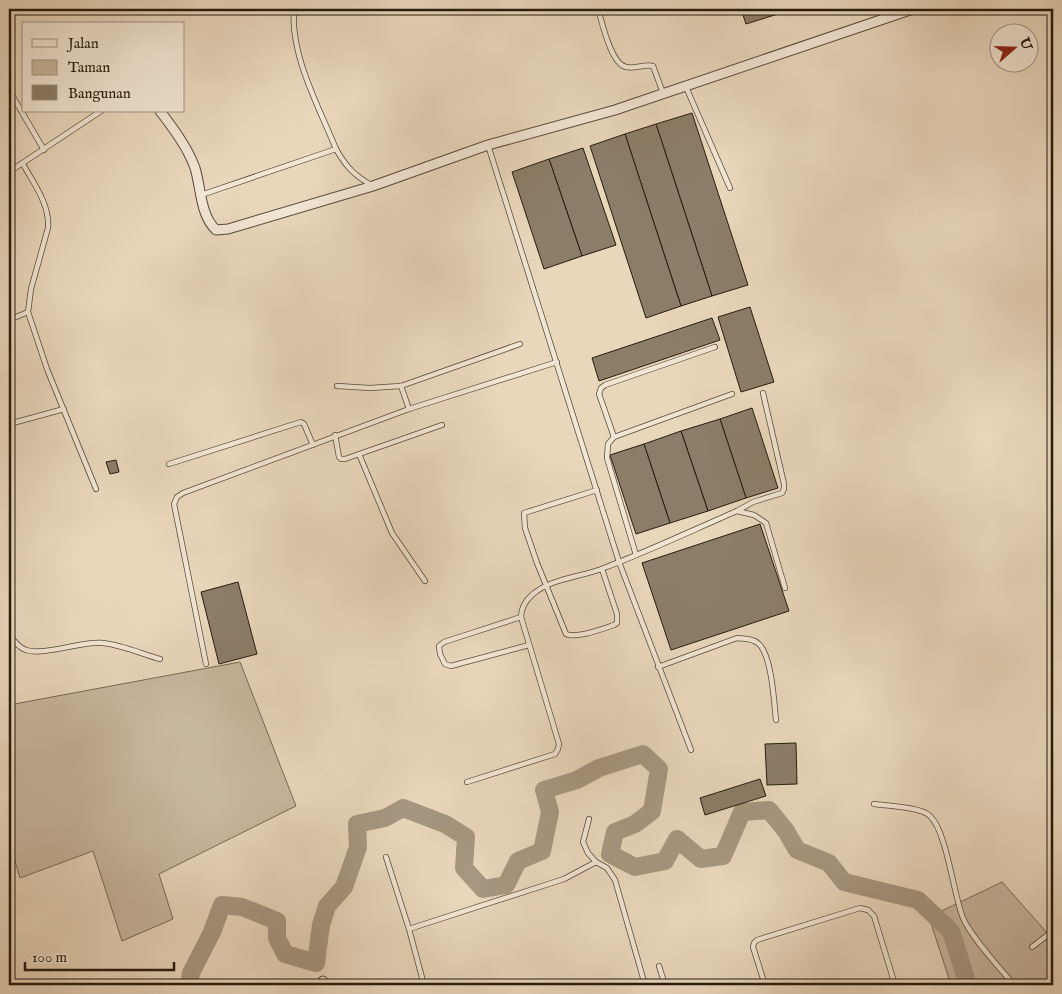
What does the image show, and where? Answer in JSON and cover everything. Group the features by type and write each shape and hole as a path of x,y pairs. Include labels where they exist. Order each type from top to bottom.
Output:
{"street":[{"path":"161,112 187,151 211,225 216,230 228,229 373,186 488,144 615,110 913,9"}],"lane":[{"path":"294,9 300,55 308,82 336,149 357,177 373,186"},
{"path":"598,9 617,61 624,67 653,66 663,93"},
{"path":"685,86 730,188"},
{"path":"9,90 44,150"},
{"path":"9,172 100,112"},
{"path":"488,144 620,562 658,667 691,750"},
{"path":"201,195 336,149"},
{"path":"23,164 47,209 49,219 31,289 28,312 47,369 96,488"},
{"path":"9,320 28,312"},
{"path":"337,386 370,388 401,386 520,344"},
{"path":"614,437 599,394 601,388 605,385 715,348"},
{"path":"206,664 174,504 177,497 335,435 409,409 557,362"},
{"path":"401,386 409,409"},
{"path":"467,782 555,754 558,749 559,744 520,617 521,609 533,594 560,580 602,569 620,562 737,511 753,502 782,494 784,489 763,393"},
{"path":"636,554 607,458 608,444 614,437 732,394"},
{"path":"9,424 64,409"},
{"path":"169,464 300,422 304,424 313,444"},
{"path":"335,435 341,460 442,426"},
{"path":"359,454 392,533 425,581"},
{"path":"597,490 524,513 525,528 566,634 573,636 614,626 617,622 617,614 602,569"},
{"path":"737,511 754,515 766,523 785,588"},
{"path":"520,617 444,642 439,646 440,654 445,664 451,666 529,645"},
{"path":"9,634 26,650 43,650 89,643 106,644 160,659"},
{"path":"658,667 737,638 749,639 759,644 765,654 771,676 776,720"},
{"path":"874,804 918,810 930,815 938,828 943,843 955,894 964,920 1014,985"},
{"path":"589,819 583,842 588,853 596,862 607,868 614,880 645,985"},
{"path":"386,858 409,928 424,985"},
{"path":"409,928 564,879 596,862"},
{"path":"765,985 753,947 757,940 860,908 868,910 874,916 895,985"},
{"path":"1032,947 1053,931"},
{"path":"659,966 665,985"}],"green space":[{"path":"240,662 296,806 159,874 173,919 122,941 93,851 20,878 9,841 9,705"},
{"path":"1002,882 1049,935 1053,933 1053,985 951,985 929,917"}],"building":[{"path":"741,9 780,9 781,13 746,24"},
{"path":"692,113 748,285 712,296 656,124"},
{"path":"656,124 712,296 681,306 625,134"},
{"path":"625,134 681,306 646,318 590,146"},
{"path":"583,148 616,245 582,256 549,159"},
{"path":"549,159 582,256 544,269 512,172"},
{"path":"750,307 774,382 741,392 718,317"},
{"path":"712,318 720,340 599,381 592,358"},
{"path":"752,408 778,488 746,498 720,419"},
{"path":"720,419 746,498 708,511 681,431"},
{"path":"681,431 708,511 670,523 644,444"},
{"path":"644,444 670,523 636,534 610,455"},
{"path":"116,460 119,472 110,474 106,462"},
{"path":"760,524 789,611 671,650 642,563"},
{"path":"238,582 257,654 219,664 201,592"},
{"path":"796,743 797,784 767,785 765,744"},
{"path":"760,779 766,796 705,815 700,798"}],"waterway":[{"path":"189,985 191,973 212,932 222,905 242,907 277,921 277,938 285,954 316,963 321,925 327,906 344,887 358,847 357,824 385,818 403,808 445,824 466,837 464,868 483,889 506,885 518,861 542,851 550,812 544,790 577,780 599,768 643,754 659,769 652,811 635,824 615,832 610,854 635,867 665,861 677,839 701,859 723,856 742,812 769,810 786,831 797,850 829,863 844,882 918,900 951,931 968,985"}]}
